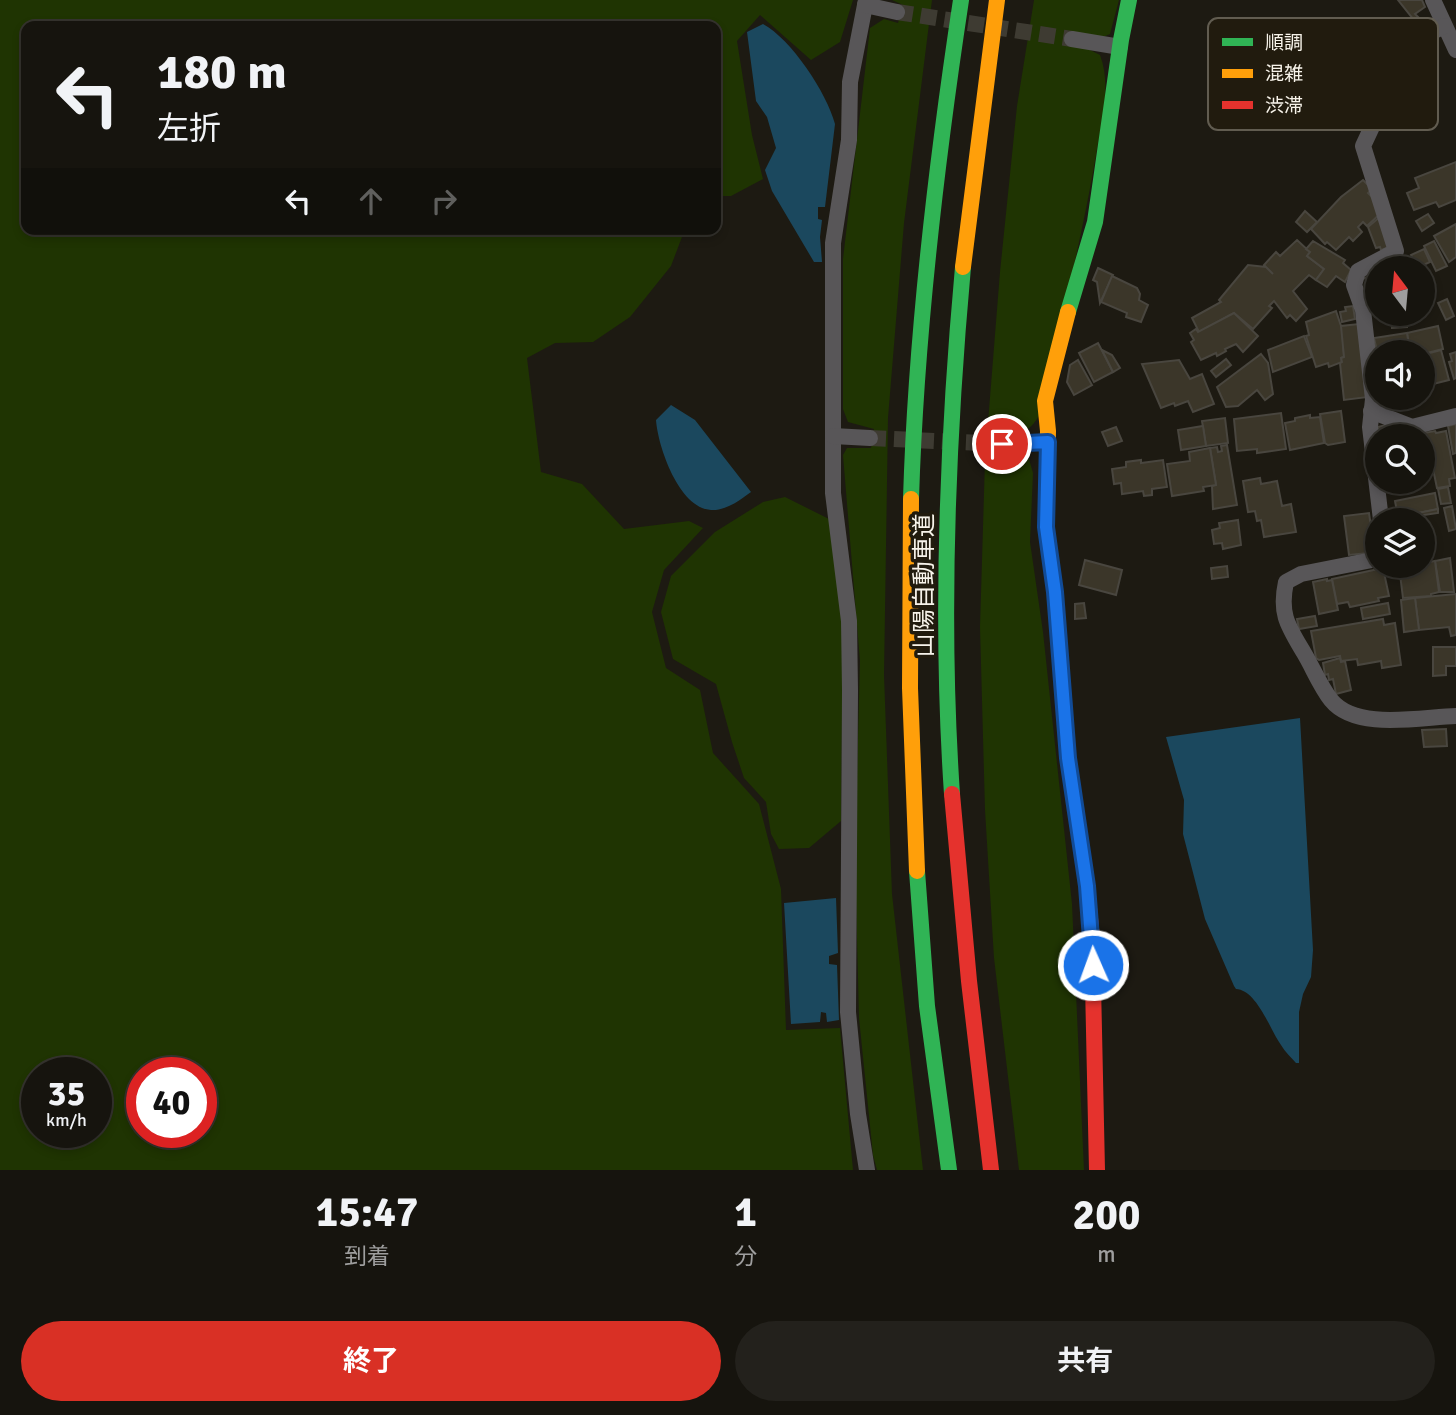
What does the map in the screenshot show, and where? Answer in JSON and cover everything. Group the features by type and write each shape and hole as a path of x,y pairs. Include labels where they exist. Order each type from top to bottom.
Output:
{"main road":[{"name":"山陽自動車道","path":"949,1170 924,972 910,678 911,525 916,395 928,254 944,110 961,0"},
{"name":"山陽自動車道","path":"991,1170 968,985 951,789 946,662 946,526 965,256 997,0"},
{"path":"1097,1170 1092,938 1068,758 1055,592 1046,527 1048,442 1045,401 1061,335 1095,222 1129,0"}],"street":[{"path":"1433,0 1456,50"},
{"path":"867,1170 858,1114 848,1012 850,663 848,610 833,493 833,243 849,140 850,82 865,3 897,12"},
{"path":"1438,29 1444,26"},
{"path":"1072,39 1120,47"},
{"path":"1370,130 1363,146 1396,251 1358,271 1354,285 1363,310 1373,399 1370,427 1380,508"},
{"path":"1371,411 1412,428 1456,416"},
{"path":"833,436 870,438"},
{"path":"1002,444 1048,442"},
{"path":"1365,561 1301,574 1286,582 1282,600 1285,620 1331,700 1344,712 1371,720 1456,716"}],"green space":[{"path":"0,0 853,0 840,42 811,60 760,15 737,41 752,135 763,179 731,196 721,196 721,21 21,21 21,235 683,235 671,266 630,317 593,342 555,343 527,358 541,472 582,484 624,529 689,521 703,528 664,570 652,612 666,668 700,690 713,753 759,804 781,889 786,1030 840,1028 853,1170 0,1170"},
{"path":"892,0 932,0 904,223 888,418 884,675 892,894 923,1170 877,1170 873,1155 859,1018 855,857 860,661 843,455 847,448 871,448 874,429 848,422 843,409 843,259 870,28 884,19 898,23 903,5"},
{"path":"1034,0 1119,0 1110,34 1103,37 1070,32 1084,47 1100,55 1105,79 1104,105 1090,188 1039,416 1022,432 999,434 999,453 1020,454 1029,459 1033,473 1030,542 1043,632 1072,904 1084,1170 1019,1170 994,958 985,810 980,627 985,460 1017,106"},
{"path":"785,497 831,520 845,643 841,821 809,848 779,849 771,834 766,802 744,778 716,684 673,659 661,612 671,576 715,532 763,502"}],"water":[{"path":"763,24 774,31 796,54 824,97 835,124 825,207 818,207 818,219 822,220 822,262 814,262 772,191 765,170 776,148 767,117 756,101 747,32"},
{"path":"671,405 695,420 751,492 717,510 700,507 689,499 672,474 658,432 656,420"},
{"path":"1300,718 1313,950 1311,977 1299,1012 1299,1063 1296,1063 1283,1048 1257,1003 1234,986 1205,919 1183,834 1184,800 1166,737"},
{"path":"836,898 838,953 829,956 829,964 837,965 839,1020 827,1022 826,1013 821,1012 820,1022 791,1024 784,903"}],"building":[{"path":"1398,0 1422,0 1425,7 1415,14 1418,17 1412,18"},
{"path":"1456,162 1456,200 1439,207 1436,202 1414,210 1407,193 1419,188 1415,178"},
{"path":"1363,180 1372,189 1368,193 1379,204 1382,212 1367,226 1363,222 1358,227 1362,232 1353,241 1349,237 1336,250 1327,242 1325,244 1311,229 1341,197"},
{"path":"1305,211 1317,222 1307,232 1296,222"},
{"path":"1428,214 1434,223 1422,231 1416,221"},
{"path":"1382,215 1392,246 1381,250 1380,247 1376,248 1368,227"},
{"path":"1456,224 1456,257 1449,262 1434,236"},
{"path":"1297,240 1310,252 1307,256 1324,269 1316,280 1309,275 1293,291 1307,309 1296,321 1290,315 1287,318 1274,301 1269,306 1272,308 1253,329 1234,313 1199,332 1192,318 1221,302 1219,300 1248,265 1266,267 1264,265 1276,252 1280,256"},
{"path":"1313,241 1345,260 1343,263 1351,270 1345,282 1336,276 1327,287 1316,280 1324,269 1307,256 1310,252 1306,249"},
{"path":"1434,241 1447,266 1436,271 1435,256 1429,256 1424,246"},
{"path":"1424,249 1427,256 1411,256"},
{"path":"1098,268 1113,275 1100,303 1097,282 1093,280"},
{"path":"1112,276 1137,288 1139,300 1148,305 1141,322 1126,317 1127,313 1101,302"},
{"path":"1447,299 1454,316 1446,320 1438,303"},
{"path":"1353,306 1355,319 1342,322 1340,312 1346,311 1345,307"},
{"path":"1336,311 1342,329 1344,357 1341,358 1342,362 1329,367 1328,363 1316,367 1306,336 1309,335 1306,322"},
{"path":"1234,313 1258,336 1243,352 1236,344 1217,356 1216,353 1201,360 1191,342 1194,340 1190,333 1196,329 1198,332"},
{"path":"1359,324 1365,397 1344,400 1340,363 1344,357 1341,326"},
{"path":"1438,326 1443,349 1435,351 1435,340 1408,340 1407,333"},
{"path":"1407,333 1408,340 1374,340"},
{"path":"1304,336 1312,357 1273,372 1268,350"},
{"path":"1098,343 1113,372 1094,382 1079,353"},
{"path":"1102,350 1112,355 1120,368 1113,372"},
{"path":"1441,350 1449,380 1435,384 1435,352"},
{"path":"1456,352 1454,379 1449,362 1452,361 1450,354"},
{"path":"1261,354 1268,363 1273,394 1265,400 1257,390 1238,406 1226,407 1217,387"},
{"path":"1226,359 1231,365 1216,377 1211,371"},
{"path":"1078,360 1092,385 1074,395 1067,382 1070,365"},
{"path":"1179,360 1190,379 1202,374 1214,404 1193,412 1188,401 1161,408 1142,364"},
{"path":"1341,411 1345,442 1328,445 1325,443 1320,414"},
{"path":"1281,413 1286,449 1257,453 1257,449 1237,451 1234,419"},
{"path":"1310,415 1310,418 1320,417 1324,443 1290,450 1285,423"},
{"path":"1225,418 1228,443 1206,446 1202,421"},
{"path":"1456,424 1456,453 1453,454 1448,426"},
{"path":"1203,426 1206,446 1181,450 1178,430"},
{"path":"1116,427 1122,441 1108,446 1102,432"},
{"path":"1435,431 1446,431 1455,478 1449,479 1450,486 1437,488"},
{"path":"1227,445 1237,505 1213,509 1212,486 1216,485 1210,448 1217,447 1218,452 1222,451 1221,446"},
{"path":"1210,448 1216,485 1203,487 1204,491 1172,496 1167,464 1190,461 1189,452"},
{"path":"1141,460 1141,463 1163,460 1167,487 1152,489 1152,495 1144,496 1143,491 1122,494 1121,483 1114,484 1112,469 1126,467 1126,462"},
{"path":"1260,478 1261,484 1277,481 1282,506 1291,504 1296,532 1264,537 1261,520 1257,521 1255,511 1248,512 1243,481"},
{"path":"1448,487 1451,503 1441,504 1438,489"},
{"path":"1435,493 1438,509 1396,508 1395,501"},
{"path":"1452,506 1456,529 1449,531 1444,508"},
{"path":"1365,513 1365,553 1349,555 1344,516"},
{"path":"1238,520 1241,545 1223,549 1222,543 1214,544 1212,530 1220,528 1219,523"},
{"path":"1450,558 1454,592 1440,592 1435,561"},
{"path":"1085,560 1122,570 1116,595 1079,585"},
{"path":"1435,561 1439,592 1431,596 1403,598 1400,578 1435,578"},
{"path":"1227,566 1228,577 1212,579 1211,568"},
{"path":"1365,572 1365,578 1385,578 1389,596 1350,607 1348,602 1337,604 1332,579"},
{"path":"1332,580 1338,610 1319,614 1313,582"},
{"path":"1456,594 1456,635 1451,636 1449,627 1419,630 1415,598"},
{"path":"1415,598 1419,630 1404,632 1401,600"},
{"path":"1084,603 1086,618 1075,619 1075,604"},
{"path":"1388,603 1390,614 1363,619 1361,608"},
{"path":"1315,616 1317,626 1299,629 1297,619"},
{"path":"1383,619 1384,625 1395,623 1401,665 1382,668 1381,661 1358,665 1357,659 1341,661 1340,656 1319,660 1316,658 1311,631"},
{"path":"1433,647 1456,647 1456,666 1446,666 1446,675 1433,676"},
{"path":"1340,658 1341,662 1345,661 1351,690 1336,694 1333,679 1329,680 1328,674 1325,675 1323,663"},
{"path":"1446,729 1447,746 1424,747 1422,730"}],"tunnel":[{"path":"897,12 1072,39"},
{"path":"870,438 1002,444"}],"traffic: fast":[{"path":"911,499 917,374 928,249 961,0"},
{"path":"1068,312 1095,222 1129,0"},
{"path":"952,794 946,662 947,530 963,267"},
{"path":"917,871 927,1006 949,1170"}],"traffic: slow":[{"path":"963,267 997,0"},
{"path":"1068,312 1045,401 1048,431 1046,527 1055,592 1068,758 1086,878"},
{"path":"911,499 910,688 917,871"}],"traffic: jam":[{"path":"952,794 969,981 991,1170"},
{"path":"1086,878 1092,938 1097,1170"}],"route":[{"path":"1002,444 1048,442 1046,527 1055,592 1068,758 1087,886 1093,965"}]}
